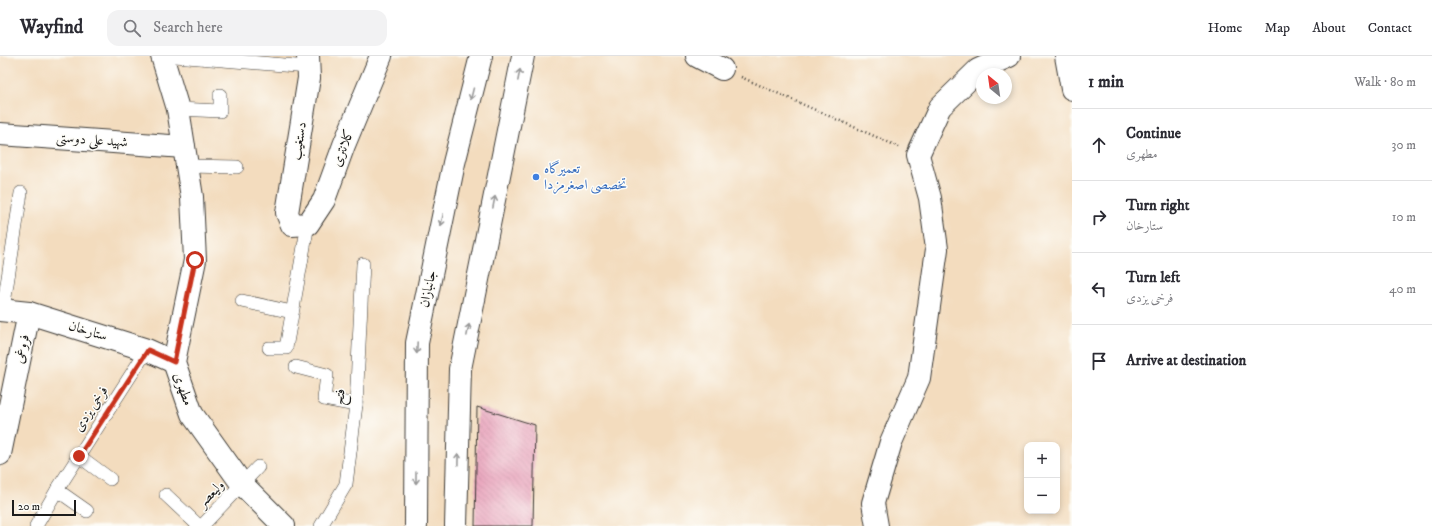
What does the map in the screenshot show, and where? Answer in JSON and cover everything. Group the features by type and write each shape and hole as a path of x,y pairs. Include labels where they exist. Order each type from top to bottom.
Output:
{"street":[{"name":"مطهری","path":"162,56 178,109 192,197 195,260 174,362 192,414 242,484 284,526"},
{"name":"کلانتری","path":"300,224 324,200 344,145 381,56"},
{"name":"جانبازان","path":"416,526 417,344 454,163 481,56"},
{"path":"456,526 460,368 523,56"},
{"path":"697,56 722,69"},
{"path":"877,526 873,503 891,442 919,378 937,249 930,198 918,155 940,107 978,70 1009,56"},
{"path":"1066,56 1072,89"},
{"name":"دستغیب","path":"300,224 287,212 309,78 308,62"},
{"name":"شهید علی دوستی","path":"0,134 185,157"},
{"name":"ستارخان","path":"1,310 29,313 148,350 174,362"},
{"name":"فروغی","path":"0,454 29,313"}],"lane":[{"path":"175,56 308,62"},
{"path":"178,109 220,111 220,96"},
{"path":"185,157 238,168"},
{"path":"1,310 21,193"},
{"path":"269,348 286,348 292,312 300,224"},
{"name":"فتح","path":"322,526 346,484 356,405 363,264"},
{"path":"242,301 292,312"},
{"name":"فرخی یزدی","path":"36,526 57,490 148,350"},
{"path":"296,367 327,375 324,399 356,405"},
{"path":"79,456 110,480"},
{"name":"ولیعصر","path":"201,526 258,467"},
{"path":"57,490 87,511"},
{"path":"166,495 201,526"}],"path":[{"path":"722,69 918,155"}],"building":[{"path":"477,407 535,425 533,526 475,526"}],"place":[{"name":"تعمیرگاه تخصصی اصغرمزدا","path":"536,177"}],"route":[{"path":"79,456 148,350 174,362 195,260"}]}
